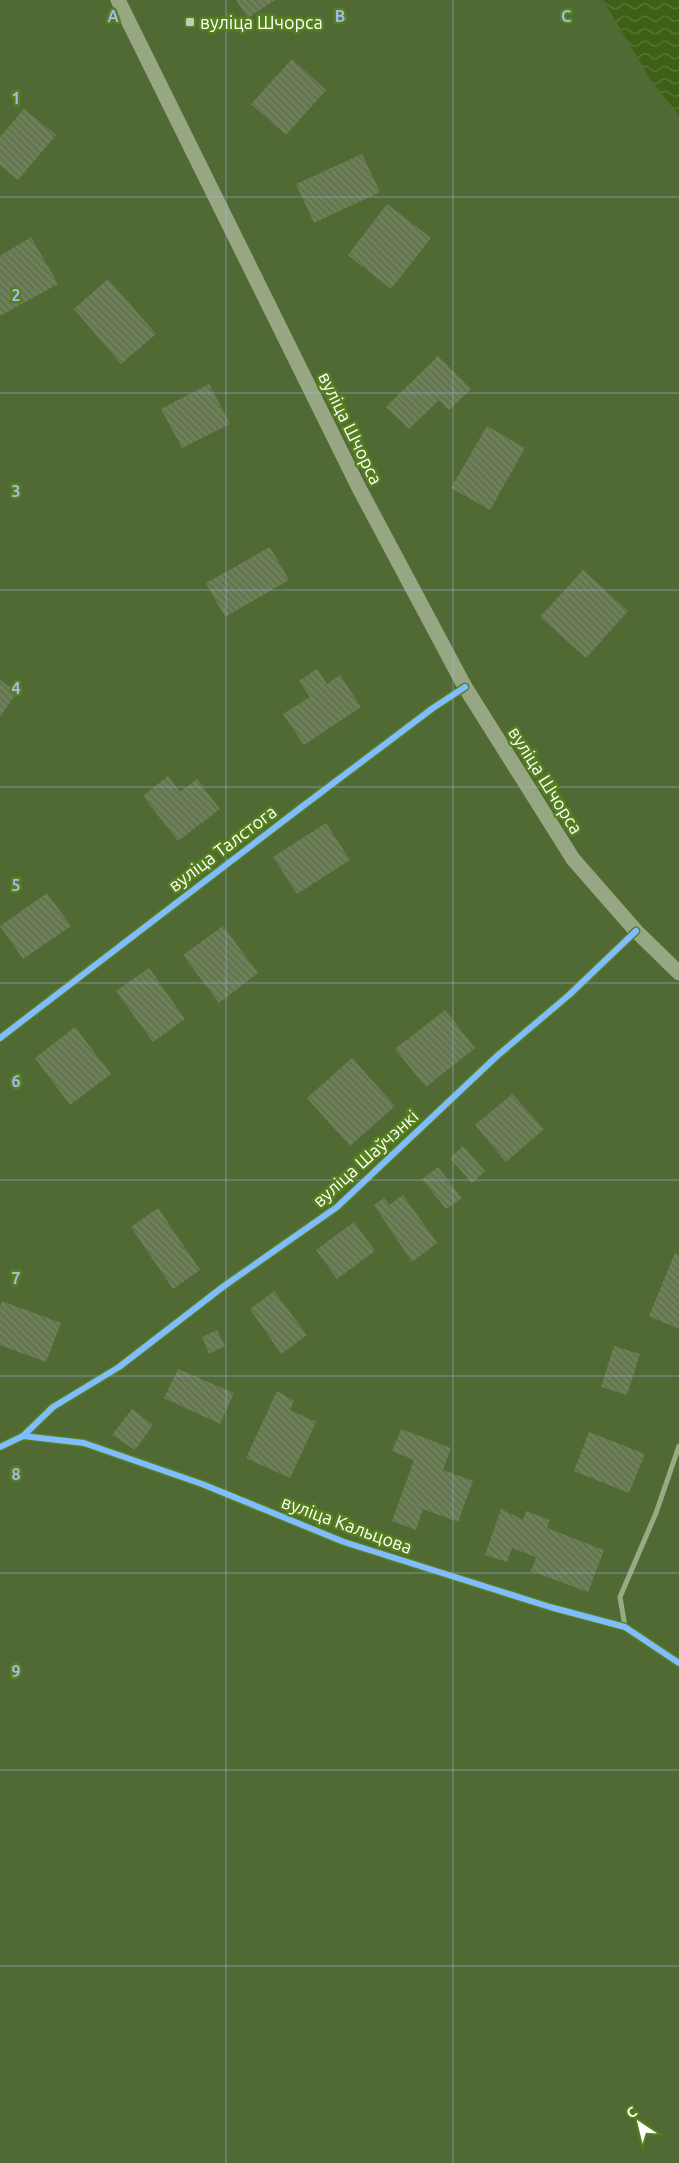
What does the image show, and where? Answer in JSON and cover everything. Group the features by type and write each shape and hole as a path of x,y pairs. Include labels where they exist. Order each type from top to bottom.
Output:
{"main road":[{"name":"вуліца Шчорса","path":"118,0 359,488 465,687 573,859 636,931 679,973"}],"street":[{"name":"вуліца Талстога","path":"0,1038 299,809 433,708 465,687"},
{"name":"вуліца Шаўчэнкі","path":"23,1436 53,1407 120,1367 224,1286 338,1207 497,1056 569,995 636,931"},
{"path":"0,1447 23,1436"},
{"name":"вуліца Кальцова","path":"23,1436 84,1442 202,1484 344,1542 550,1607 625,1627 679,1663"},
{"path":"625,1627 620,1597 656,1513 679,1446"}],"water":[{"path":"603,0 679,0 679,115 652,82"}],"building":[{"path":"236,0 275,0 248,18"},
{"path":"292,59 326,90 286,135 251,104"},
{"path":"24,109 56,135 18,180 0,165 0,137"},
{"path":"362,154 380,192 314,223 296,184"},
{"path":"387,204 431,238 391,289 348,255"},
{"path":"31,237 58,284 0,316 0,256"},
{"path":"108,279 156,334 121,364 74,309"},
{"path":"438,356 471,389 449,410 439,400 409,429 386,407"},
{"path":"209,384 230,424 182,448 161,409"},
{"path":"487,426 525,448 490,510 451,488"},
{"path":"270,547 289,580 225,617 206,583"},
{"path":"583,570 628,611 586,658 540,617"},
{"path":"317,669 327,684 340,675 361,707 304,745 283,714 310,697 299,681"},
{"path":"0,680 17,692 0,717"},
{"path":"168,776 180,792 197,779 220,809 178,841 143,796"},
{"path":"326,823 350,860 297,894 273,857"},
{"path":"47,893 71,926 23,959 0,926"},
{"path":"223,926 258,973 219,1003 183,955"},
{"path":"149,968 185,1019 153,1042 116,991"},
{"path":"445,1010 475,1048 426,1087 395,1049"},
{"path":"75,1027 111,1074 70,1105 35,1058"},
{"path":"352,1058 395,1106 350,1146 307,1098"},
{"path":"512,1094 544,1129 506,1162 475,1125"},
{"path":"463,1146 485,1171 472,1183 450,1158"},
{"path":"438,1167 462,1198 446,1209 422,1179"},
{"path":"403,1195 437,1243 412,1262 374,1205 384,1198 389,1205"},
{"path":"158,1208 200,1270 173,1289 131,1227"},
{"path":"354,1222 375,1251 337,1279 316,1250"},
{"path":"675,1253 679,1255 679,1329 649,1316"},
{"path":"274,1291 307,1335 281,1354 250,1309"},
{"path":"2,1301 61,1323 46,1362 0,1345 0,1307"},
{"path":"217,1330 225,1346 209,1354 202,1337"},
{"path":"614,1346 640,1354 627,1395 601,1387"},
{"path":"178,1369 234,1393 220,1424 164,1398"},
{"path":"277,1391 294,1401 290,1410 316,1422 290,1478 246,1458"},
{"path":"132,1409 153,1425 135,1450 112,1435"},
{"path":"401,1429 451,1448 443,1470 473,1481 458,1522 423,1509 416,1530 392,1521 414,1460 392,1451"},
{"path":"589,1432 645,1454 629,1493 574,1471"},
{"path":"501,1509 523,1520 526,1511 550,1520 547,1528 604,1550 588,1592 531,1571 536,1557 512,1548 507,1562 485,1555"}],"cycle path":[{"path":"0,1038 299,809 433,708 465,687"},
{"path":"23,1436 53,1407 119,1367 224,1286 337,1207 497,1056 569,995 636,931"},
{"path":"0,1447 23,1436 84,1443 202,1484 344,1542 550,1607 625,1627 679,1663"}],"place":[{"name":"вуліца Шчорса","path":"190,22"}]}
